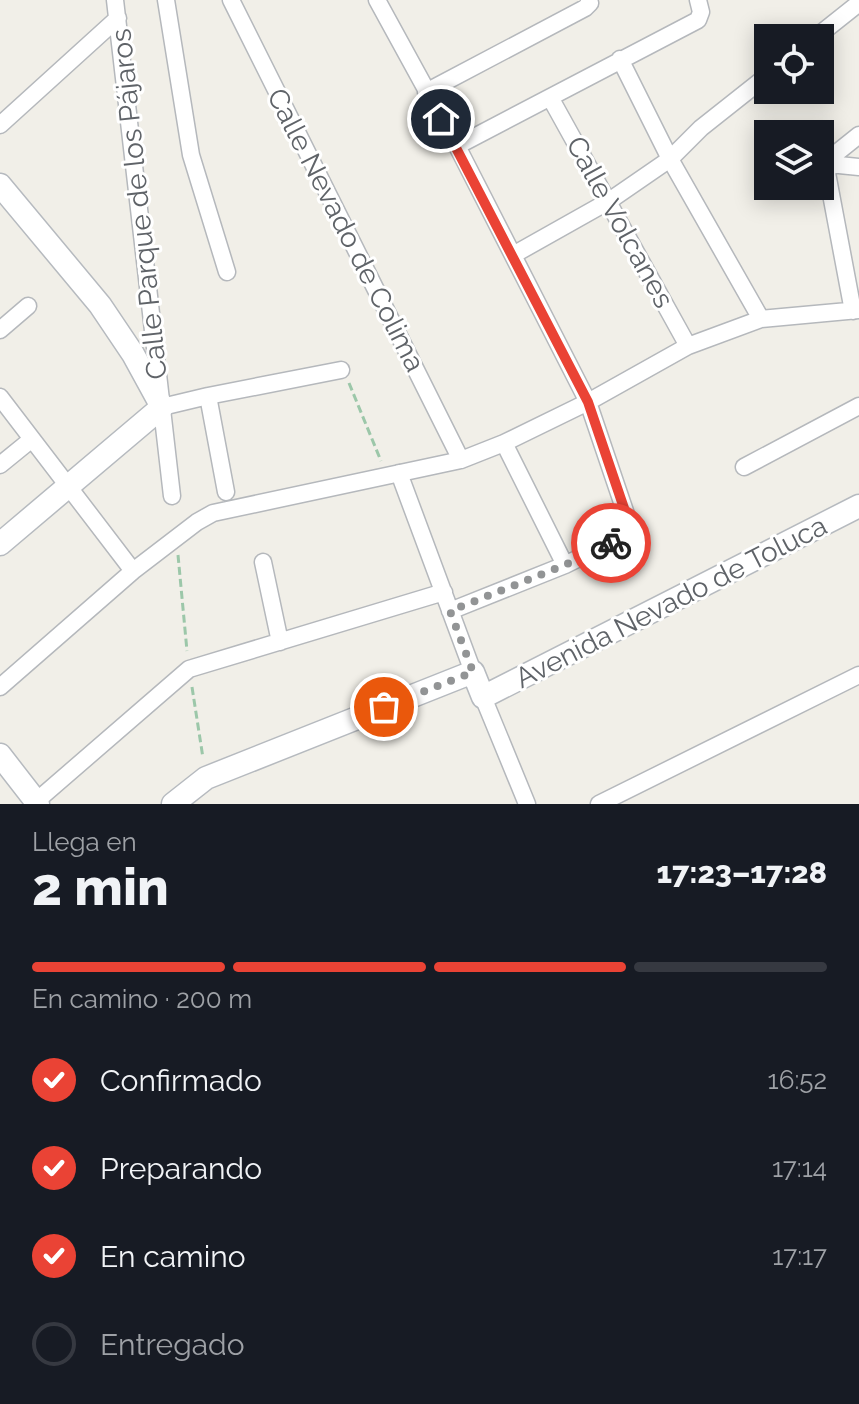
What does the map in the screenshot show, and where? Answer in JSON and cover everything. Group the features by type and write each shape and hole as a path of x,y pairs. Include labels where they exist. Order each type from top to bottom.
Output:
{"street":[{"name":"Calle Parque de los Pájaros","path":"115,0 172,496"},
{"path":"166,0 191,155 227,272"},
{"name":"Calle Nevado de Colima","path":"231,0 461,460"},
{"path":"377,0 457,146 588,402 627,517 628,530 621,537 565,565 450,611"},
{"path":"426,92 585,8 589,0"},
{"path":"457,146 698,20 701,12 698,0"},
{"path":"833,24 859,3"},
{"path":"0,125 118,18"},
{"path":"620,59 670,159 761,319"},
{"path":"513,255 609,201 670,159 701,128 754,86"},
{"name":"Calle Volcanes","path":"551,99 688,346"},
{"path":"834,155 859,135"},
{"path":"834,164 859,167"},
{"path":"0,185 100,305 133,354 162,407"},
{"path":"0,687 133,571 213,513 461,460 588,402 688,346 761,319 856,311 833,200"},
{"path":"0,330 28,306"},
{"path":"0,544 162,407 341,370"},
{"path":"208,396 226,492"},
{"path":"0,397 133,571"},
{"path":"744,467 859,406"},
{"path":"0,465 32,439"},
{"path":"504,443 565,565"},
{"path":"393,474 444,592 527,804"},
{"name":"Avenida Nevado de Toluca","path":"483,697 859,506"},
{"path":"263,562 280,642"},
{"path":"0,755 36,803 189,669 444,592"},
{"path":"173,804 206,778 473,672"},
{"path":"599,804 859,675"}],"path":[{"path":"341,370 393,474"}],"way so far":[{"path":"384,707 473,672 450,611 611,543"}],"route":[{"path":"441,119 588,402 627,517 628,530 611,543"}]}
